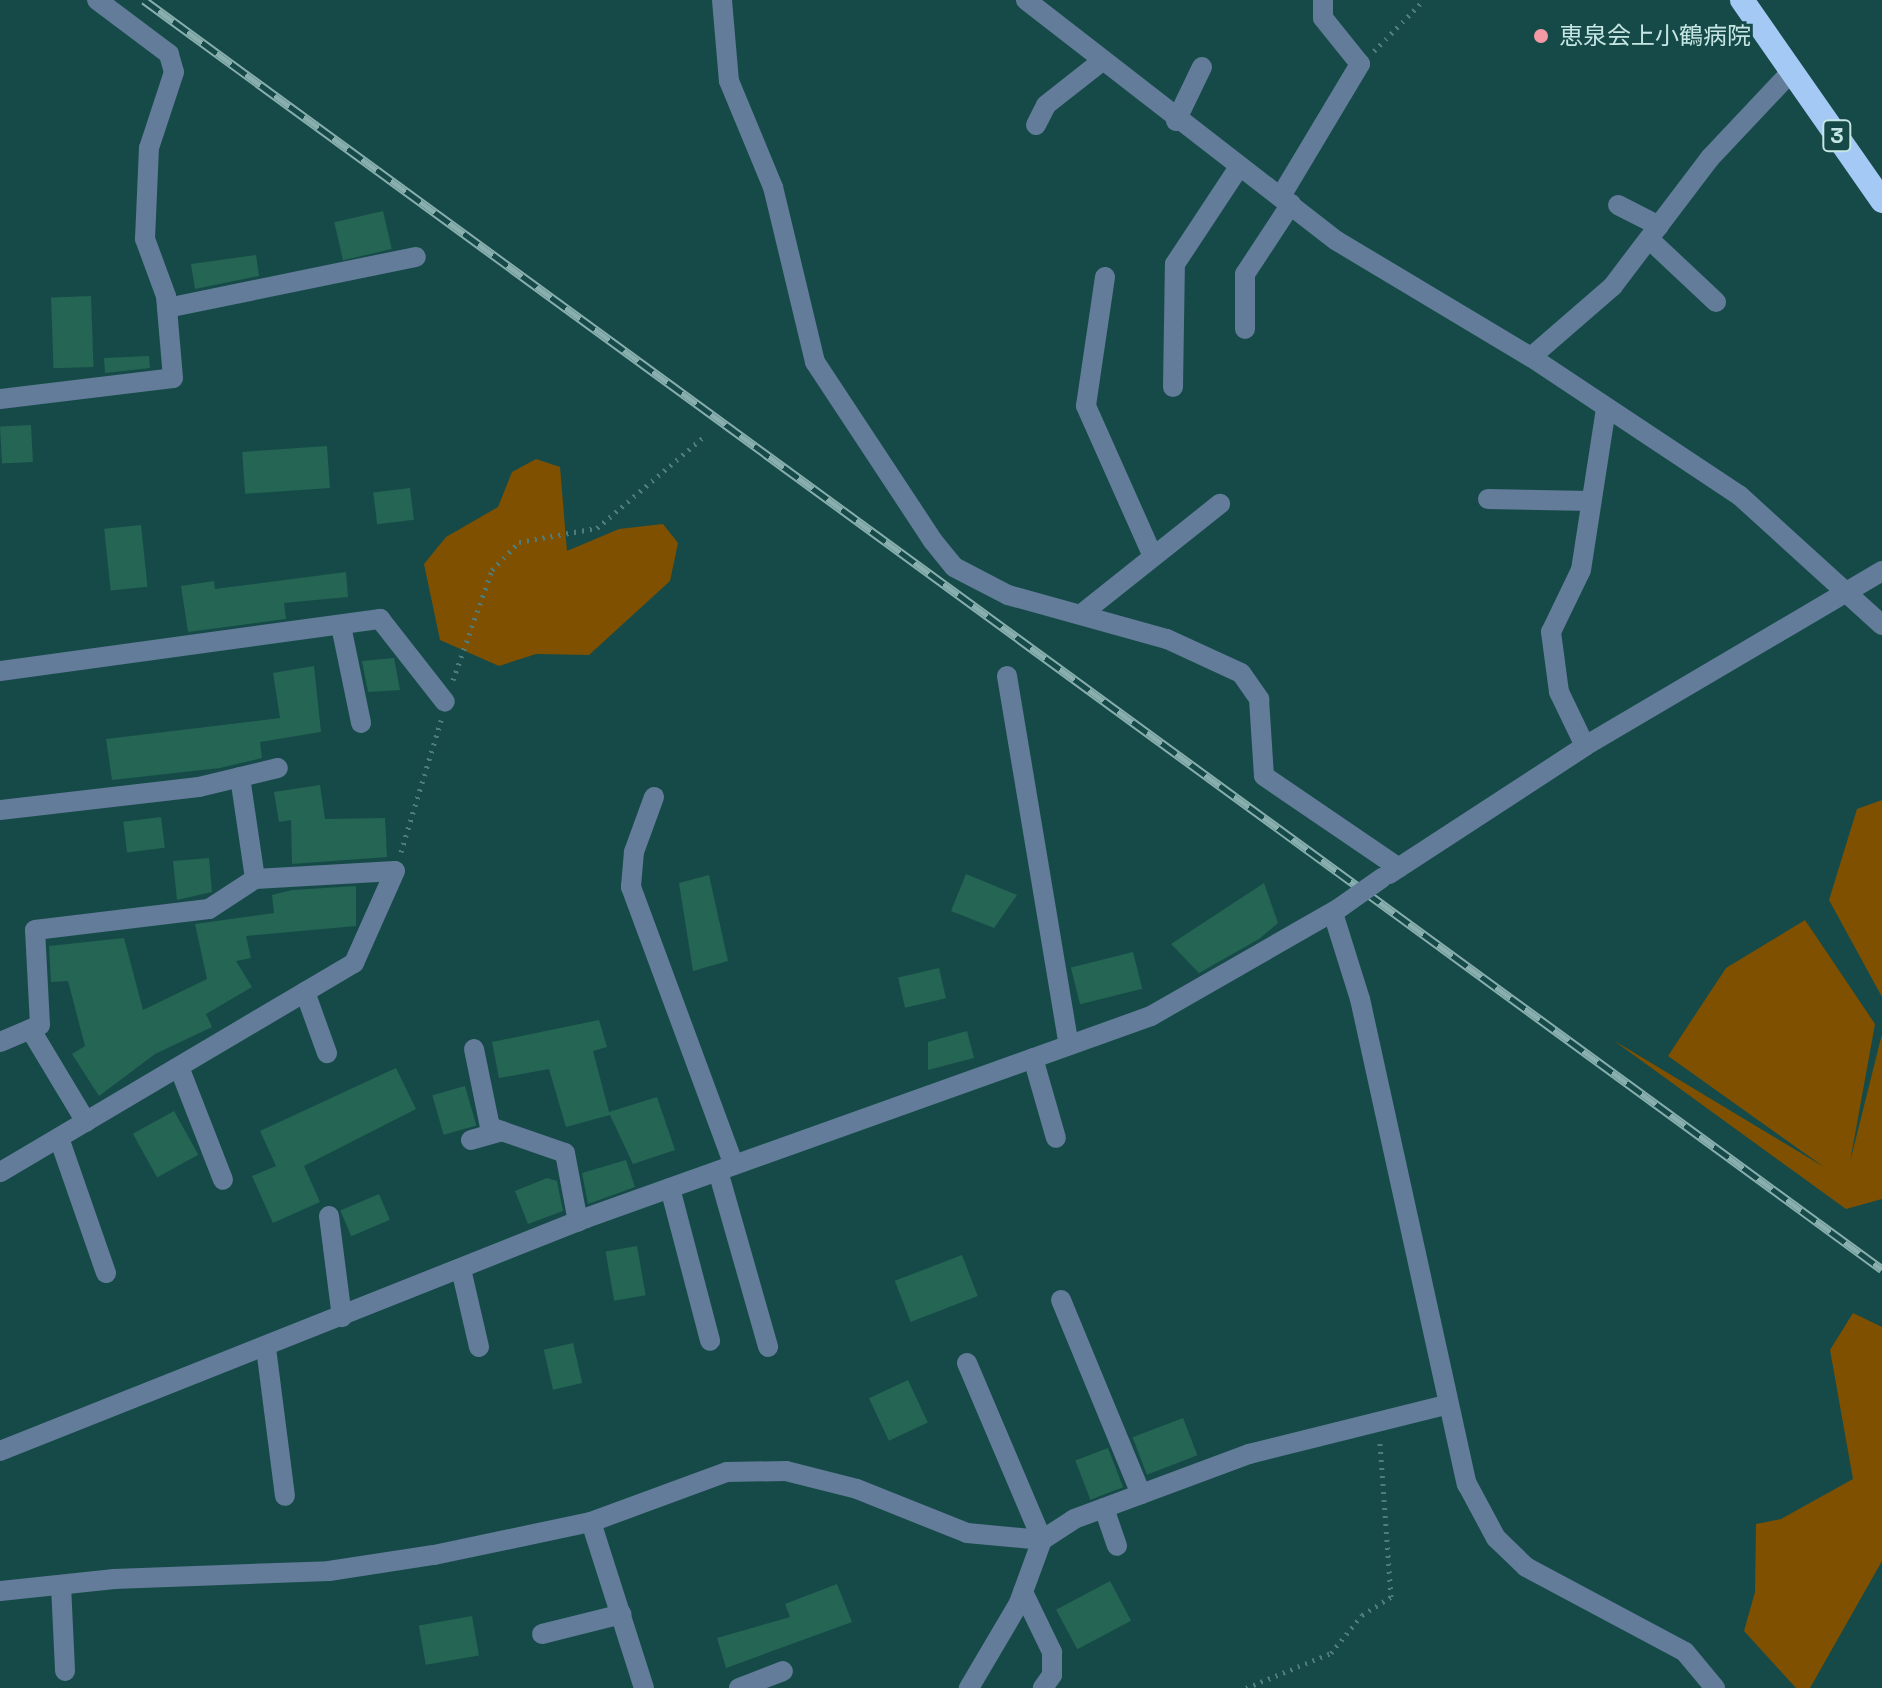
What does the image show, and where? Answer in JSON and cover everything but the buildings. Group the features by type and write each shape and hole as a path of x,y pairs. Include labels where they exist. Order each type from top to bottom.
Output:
{"highway":[{"name":"3","path":"1742,0 1882,201"}],"street":[{"path":"0,399 173,378 167,308 145,239 149,148 174,72 169,54 97,0"},
{"path":"722,0 729,81 773,187 815,362 829,390 954,567 1008,595 1084,612 1241,673 1259,699 1264,776 1391,873"},
{"path":"1026,0 1176,121 1337,241 1531,357 1739,495 1852,592 1882,625"},
{"path":"1245,329 1245,274 1360,64 1323,18 1323,0"},
{"path":"1036,125 1046,105 1102,61"},
{"path":"1176,121 1202,67"},
{"path":"1531,357 1613,286 1654,232 1791,72"},
{"path":"1173,387 1175,264 1239,167"},
{"path":"1618,205 1654,232 1716,302"},
{"path":"167,308 416,257"},
{"path":"1105,277 1086,406 1152,554"},
{"path":"1585,746 1559,692 1551,632 1581,570 1606,408"},
{"path":"1488,499 1591,501"},
{"path":"1084,612 1152,554 1220,504"},
{"path":"0,1451 578,1222 1151,1016 1336,911 1585,746 1852,592 1882,571"},
{"path":"0,671 380,619 445,702"},
{"path":"341,626 361,723"},
{"path":"1007,676 1069,1045"},
{"path":"0,810 240,777 278,768"},
{"path":"240,777 255,879"},
{"path":"654,797 634,852 631,887 726,1168 768,1347"},
{"path":"0,1042 32,1032 40,1025 35,930 209,909 255,879 395,871 354,963 0,1172"},
{"path":"1336,911 1360,999 1445,1405 1467,1484 1496,1538 1526,1567 1685,1652 1715,1688"},
{"path":"305,992 327,1053"},
{"path":"32,1032 86,1122"},
{"path":"474,1049 490,1127 565,1153 578,1222"},
{"path":"1033,1058 1056,1138"},
{"path":"179,1067 223,1180"},
{"path":"471,1140 502,1131"},
{"path":"59,1138 106,1273"},
{"path":"670,1188 710,1341"},
{"path":"329,1216 342,1317"},
{"path":"461,1269 479,1347"},
{"path":"1061,1300 1141,1494"},
{"path":"266,1348 285,1496"},
{"path":"967,1363 1042,1540 1023,1592 969,1688"},
{"path":"0,1591 329,1571 591,1522 727,1472 786,1471 857,1489 967,1533 1042,1540 1104,1508 1249,1454 1378,1425 1445,1405"},
{"path":"1104,1508 1117,1546"},
{"path":"591,1522 644,1688"},
{"path":"61,1585 65,1671"},
{"path":"1023,1592 1052,1652 1052,1675 1043,1688"},
{"path":"542,1634 622,1614"},
{"path":"739,1688 783,1671"}],"path":[{"path":"1360,64 1424,0"},
{"path":"395,871 445,702 492,570 519,542 597,528 706,435"},
{"path":"1246,1688 1331,1653 1362,1615 1391,1597 1378,1425"}],"shaded area":[{"path":"536,459 560,467 567,551 619,529 663,524 678,543 670,581 589,655 536,654 499,666 440,640 424,564 446,537 498,507 512,472"},
{"path":"1882,800 1882,997 1829,900 1857,809"},
{"path":"1805,920 1875,1024 1850,1162 1882,1034 1882,1199 1846,1209 1613,1040 1824,1167 1668,1056 1726,968"},
{"path":"1853,1313 1882,1327 1882,1561 1810,1688 1796,1688 1744,1631 1755,1592 1756,1524 1781,1519 1853,1479 1830,1350"}],"railway":[{"path":"144,0 1882,1269"}],"place":[{"name":"恵泉会上小鶴病院","path":"1541,36"}]}
